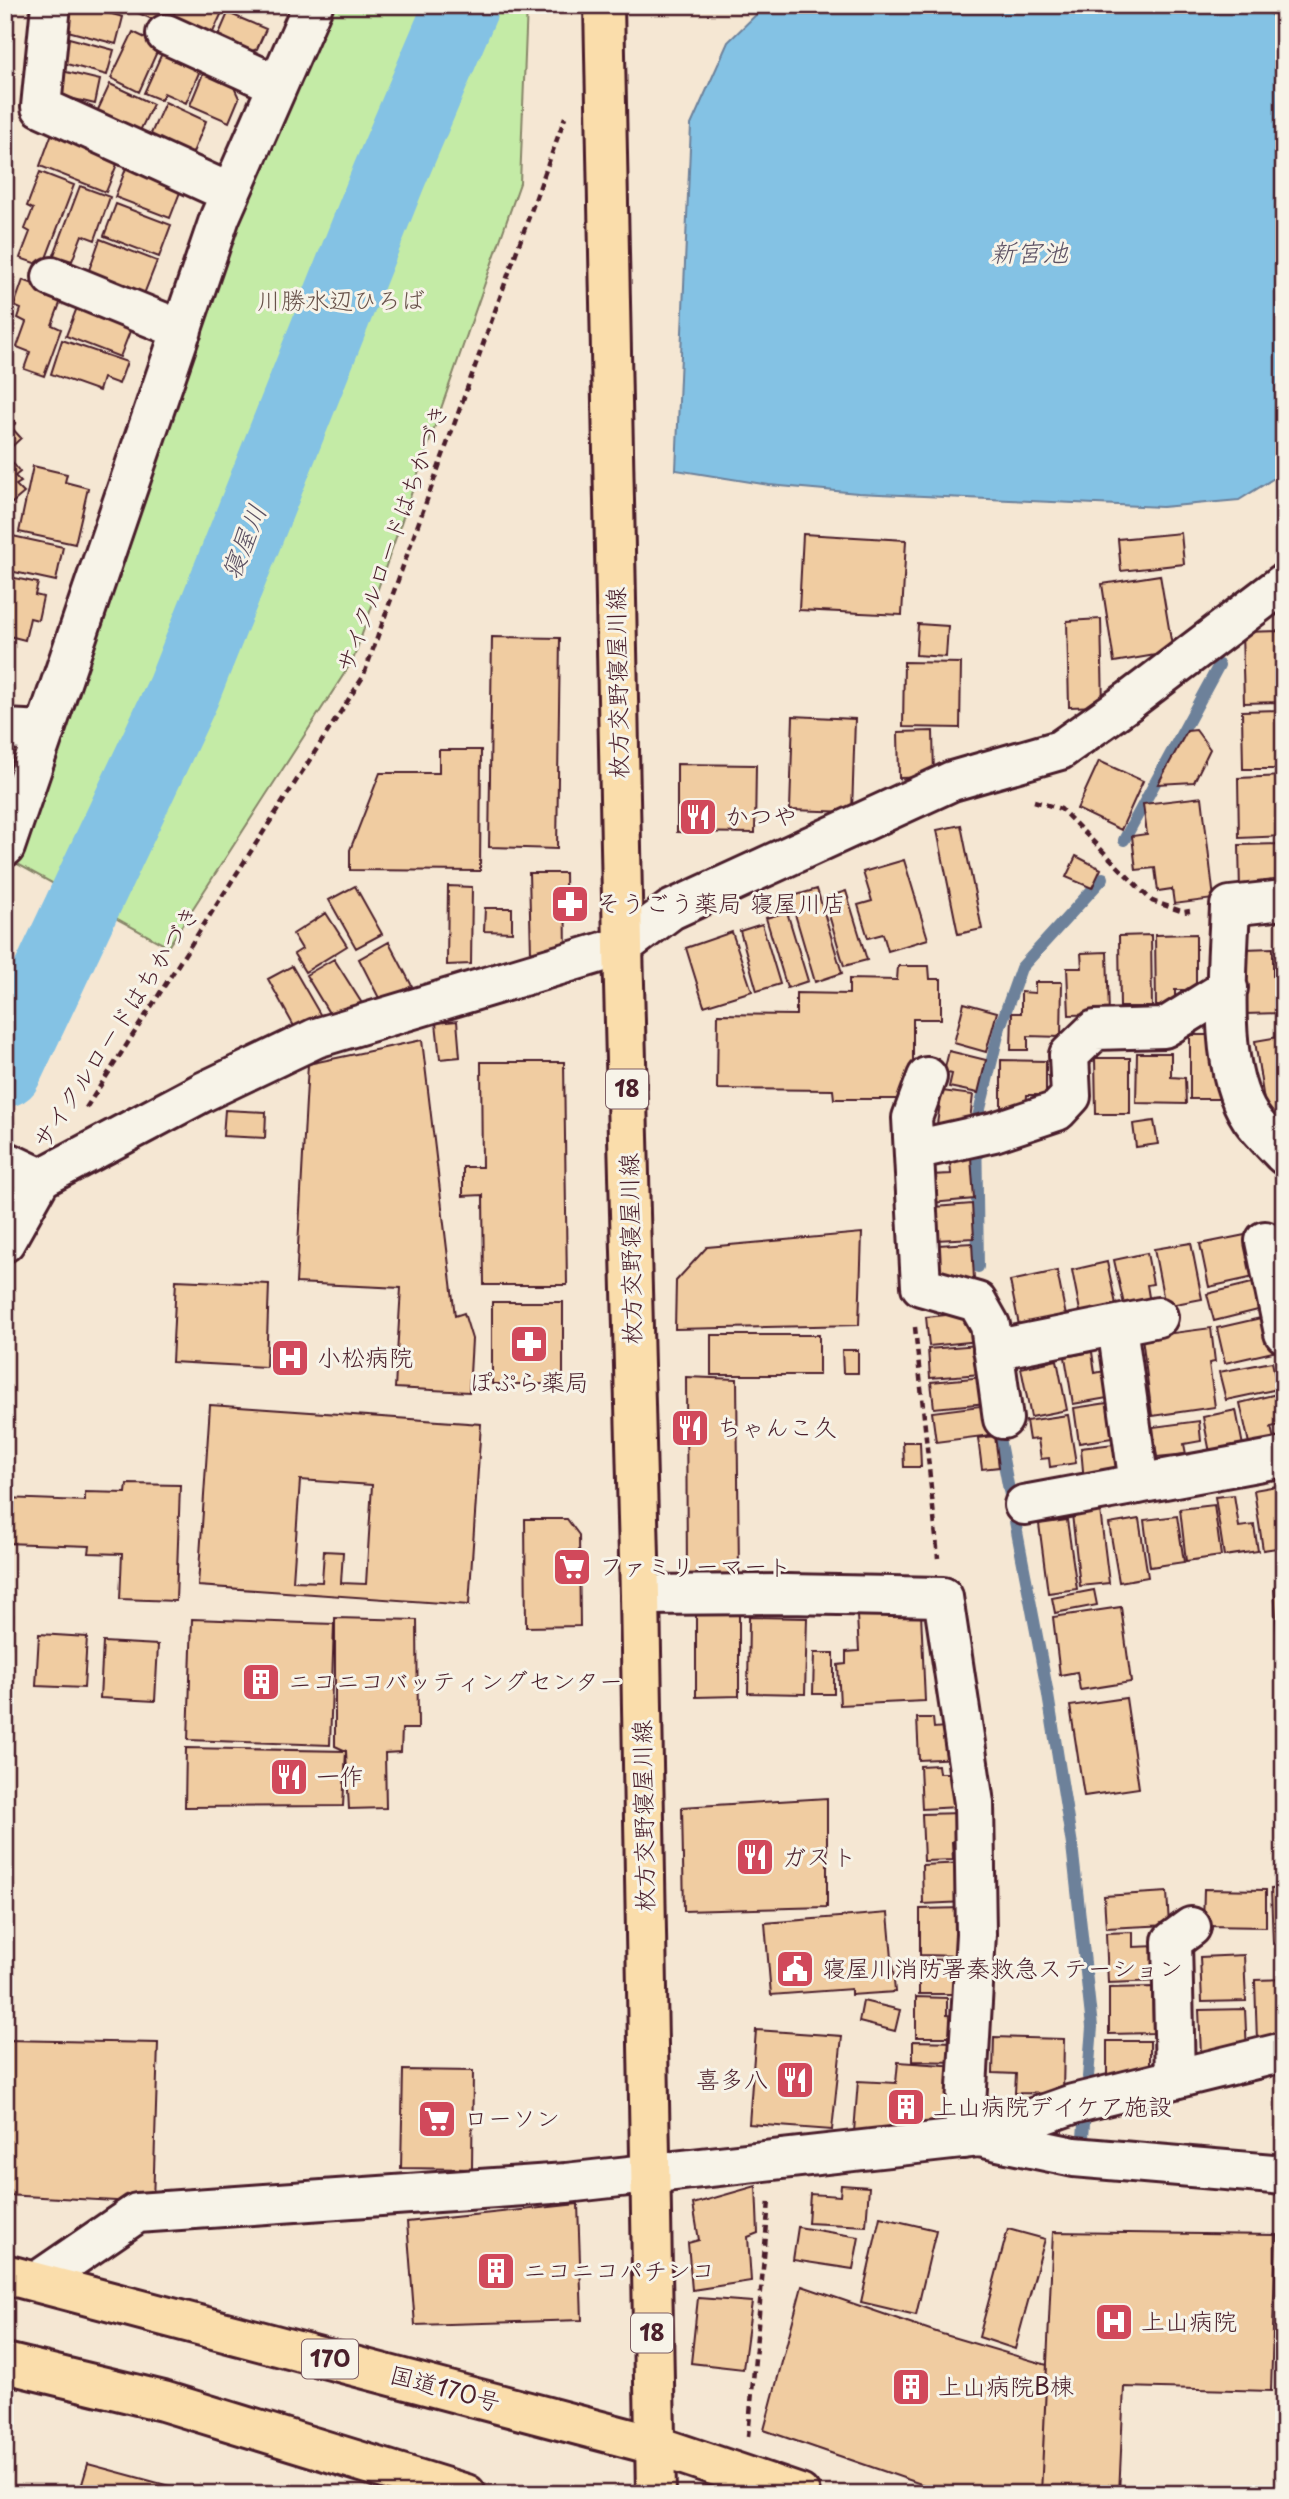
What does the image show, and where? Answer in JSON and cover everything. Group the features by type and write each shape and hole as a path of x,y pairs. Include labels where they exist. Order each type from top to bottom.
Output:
{"main road":[{"name":"枚方交野寝屋川線","path":"604,5 623,946 640,1595 656,2494"},
{"name":"国道170号","path":"21,2278 654,2445 800,2494"},
{"path":"5,2363 163,2402 466,2494"}],"street":[{"path":"51,5 41,107 230,193"},
{"path":"5,848 220,217 313,5"},
{"path":"166,34 278,85"},
{"path":"52,277 182,330"},
{"path":"5,1242 41,1178 203,1092 316,1038 623,946 671,910 952,781 1060,750 1284,583"},
{"path":"5,729 45,731"},
{"path":"1284,900 1230,906 1227,1038 1235,1083 1251,1118 1284,1154"},
{"path":"914,1150 980,1136 1057,1111 1070,1096 1069,1055 1095,1030 1164,1028 1228,988"},
{"path":"927,1077 912,1118 921,1286 977,1302 990,1325 1003,1419"},
{"path":"5,1161 41,1178"},
{"path":"1265,1241 1284,1333"},
{"path":"993,1350 1158,1317"},
{"path":"1117,1326 1139,1484"},
{"path":"1024,1504 1284,1457"},
{"path":"640,1595 943,1597 974,1803 976,1934 972,2138"},
{"path":"1175,2079 1172,1941 1191,1927"},
{"path":"21,2278 137,2213 566,2183 972,2138 1073,2104 1284,2053"},
{"path":"972,2138 1074,2157 1284,2175"}],"path":[{"name":"サイクルロードはちかづき","path":"86,1108 363,677 568,108"},
{"path":"1031,800 1061,809 1152,901 1184,912 1230,906"},
{"path":"921,1286 912,1307 931,1507 943,1597"},
{"path":"745,2475 772,2159"}],"green space":[{"name":"川勝水辺ひろば","path":"325,5 527,5 520,183 353,660 168,947 12,861 232,220"}],"water":[{"name":"新宮池","path":"766,5 1263,5 1281,27 1284,63 1284,472 1239,500 1162,507 858,493 769,485 676,470 691,125 728,42"}],"building":[{"path":"5,5 9,5 5,61"},
{"path":"70,5 123,17 116,44 64,30"},
{"path":"96,5 123,5 122,11"},
{"path":"130,5 171,5 163,24 129,9"},
{"path":"178,5 217,5 224,8 209,41 172,18"},
{"path":"228,13 266,29 257,49 245,54 216,41"},
{"path":"133,32 160,45 139,92 111,78"},
{"path":"69,38 114,50 107,75 63,63"},
{"path":"163,51 201,68 186,103 164,93 161,100 144,93"},
{"path":"58,70 100,80 95,104 53,94"},
{"path":"204,71 232,83 239,98 229,122 190,105"},
{"path":"110,84 153,104 139,133 96,114"},
{"path":"165,102 206,121 192,155 150,136"},
{"path":"52,133 119,159 106,192 40,166"},
{"path":"127,166 182,187 170,218 115,197"},
{"path":"40,172 74,185 43,266 20,258 30,232 25,229 33,209 27,206"},
{"path":"80,186 110,197 95,240 82,235 72,261 54,255"},
{"path":"116,204 171,225 159,257 104,236"},
{"path":"100,239 157,261 144,294 88,273"},
{"path":"23,280 63,295 52,325 61,329 44,376 24,369 30,352 17,347 26,322 18,318 21,309 14,306"},
{"path":"78,305 132,326 120,357 66,336"},
{"path":"62,340 127,362 119,384 103,378 99,391 51,374"},
{"path":"5,412 16,423 11,427 21,438 5,453"},
{"path":"9,458 20,472 15,476 21,482 16,485 24,493 5,509 5,461"},
{"path":"33,466 67,474 65,482 88,488 75,544 19,532"},
{"path":"1181,533 1184,564 1121,571 1118,539"},
{"path":"803,534 906,540 902,615 799,610"},
{"path":"8,535 63,547 56,581 5,570"},
{"path":"1160,575 1173,652 1114,662 1102,584"},
{"path":"5,576 38,583 35,595 43,597 38,620 30,618 25,640 5,635"},
{"path":"1101,619 1103,706 1069,707 1067,621"},
{"path":"918,624 948,626 946,657 916,655"},
{"path":"1284,631 1284,702 1244,703 1242,632"},
{"path":"492,637 560,638 557,849 489,847"},
{"path":"904,662 961,663 960,728 903,727"},
{"path":"1284,710 1284,769 1243,769 1242,711"},
{"path":"793,716 855,719 852,812 790,810"},
{"path":"1196,730 1210,749 1194,782 1158,784 1187,731"},
{"path":"933,731 934,777 899,778 898,732"},
{"path":"439,750 481,750 480,871 350,870 350,850 380,773 439,773"},
{"path":"1099,761 1143,781 1121,830 1077,809"},
{"path":"677,764 756,765 755,833 677,832"},
{"path":"1284,776 1284,836 1239,838 1238,778"},
{"path":"1202,797 1214,899 1174,904 1172,889 1158,891 1155,868 1136,870 1132,836 1147,834 1143,804"},
{"path":"961,825 982,929 958,934 937,830"},
{"path":"1282,844 1284,891 1240,892 1239,845"},
{"path":"1076,856 1101,869 1092,888 1066,877"},
{"path":"904,860 928,939 888,951 883,934 868,938 858,905 872,901 863,872"},
{"path":"529,873 565,873 566,954 531,954"},
{"path":"355,886 382,934 356,948 329,900"},
{"path":"448,886 472,887 471,964 447,965"},
{"path":"817,889 842,973 815,982 790,897"},
{"path":"846,891 867,960 844,966 824,898"},
{"path":"485,908 512,908 512,932 484,931"},
{"path":"787,912 808,981 787,988 766,918"},
{"path":"326,913 347,946 305,972 294,954 302,949 293,934"},
{"path":"762,924 780,984 757,991 740,931"},
{"path":"732,932 752,991 704,1006 686,948"},
{"path":"1196,934 1196,990 1175,990 1175,1006 1156,1006 1155,935"},
{"path":"1151,935 1152,1007 1120,1007 1119,936"},
{"path":"389,942 412,986 381,1002 359,959"},
{"path":"1273,948 1273,976 1284,975 1284,1013 1245,1014 1244,949"},
{"path":"1107,952 1109,1014 1069,1015 1067,968 1082,968 1081,953"},
{"path":"334,959 363,1005 335,1023 306,975"},
{"path":"292,966 321,1016 296,1030 268,979"},
{"path":"898,966 929,966 930,979 941,979 941,1019 913,1019 913,1099 834,1099 833,1090 717,1089 718,1014 796,1015 796,993 849,994 849,979 897,980"},
{"path":"1035,982 1062,982 1061,1037 1028,1036 1028,1050 1011,1050 1012,1013 1021,1013 1021,992 1035,993"},
{"path":"964,1003 997,1012 986,1052 954,1043"},
{"path":"457,1021 460,1057 440,1059 436,1023"},
{"path":"1190,1035 1214,1035 1225,1099 1190,1099"},
{"path":"1284,1036 1284,1119 1267,1121 1255,1041"},
{"path":"422,1040 455,1316 464,1313 472,1339 469,1392 395,1388 401,1288 296,1283 308,1064"},
{"path":"949,1051 986,1060 978,1093 949,1087 952,1074 944,1072"},
{"path":"1137,1053 1171,1053 1171,1077 1185,1078 1186,1104 1136,1103"},
{"path":"1095,1058 1130,1058 1130,1114 1096,1114"},
{"path":"1001,1060 1046,1061 1046,1095 1027,1095 1026,1110 1001,1109"},
{"path":"481,1062 564,1062 567,1285 484,1285 483,1195 463,1196 463,1167 482,1167"},
{"path":"942,1091 973,1095 969,1128 937,1124"},
{"path":"225,1110 266,1112 265,1138 223,1136"},
{"path":"1154,1121 1158,1144 1136,1147 1133,1124"},
{"path":"971,1158 974,1199 932,1203 930,1175 951,1174 950,1160"},
{"path":"972,1204 974,1238 936,1240 935,1207"},
{"path":"862,1233 859,1325 675,1329 676,1281 707,1247"},
{"path":"1245,1235 1254,1277 1209,1287 1200,1244"},
{"path":"972,1243 974,1279 940,1281 938,1245"},
{"path":"1191,1243 1202,1299 1165,1306 1154,1249"},
{"path":"1147,1253 1153,1284 1147,1285 1150,1303 1125,1309 1114,1260"},
{"path":"1107,1262 1117,1309 1081,1316 1072,1270"},
{"path":"1057,1271 1067,1321 1020,1330 1010,1281"},
{"path":"176,1280 269,1284 266,1367 172,1362"},
{"path":"1256,1282 1262,1309 1214,1321 1207,1294"},
{"path":"492,1302 563,1302 563,1384 492,1384"},
{"path":"976,1312 979,1341 929,1346 926,1317"},
{"path":"1265,1317 1273,1352 1225,1363 1217,1328"},
{"path":"1211,1328 1215,1362 1209,1363 1215,1407 1152,1416 1142,1337"},
{"path":"711,1335 819,1335 819,1375 711,1375"},
{"path":"979,1345 981,1374 930,1378 928,1349"},
{"path":"842,1350 858,1350 858,1373 843,1373"},
{"path":"1092,1352 1095,1373 1109,1370 1113,1397 1073,1404 1065,1357"},
{"path":"1057,1360 1067,1410 1031,1417 1021,1368"},
{"path":"1272,1362 1278,1389 1226,1400 1219,1372"},
{"path":"686,1377 737,1379 739,1576 687,1579"},
{"path":"984,1377 987,1403 934,1408 931,1382"},
{"path":"1281,1393 1284,1424 1271,1427 1275,1443 1250,1448 1240,1403"},
{"path":"1114,1402 1119,1437 1079,1443 1074,1408"},
{"path":"210,1405 481,1424 469,1605 198,1586","holes":["300,1480 372,1485 366,1584 341,1583 343,1552 324,1551 322,1582 293,1581"]},
{"path":"988,1405 991,1435 936,1442 932,1412"},
{"path":"1236,1410 1244,1451 1211,1458 1203,1417"},
{"path":"1068,1415 1076,1463 1050,1467 1049,1458 1041,1459 1038,1439 1029,1440 1026,1421"},
{"path":"1199,1421 1201,1441 1184,1444 1186,1454 1157,1457 1153,1427"},
{"path":"995,1436 999,1467 982,1469 978,1438"},
{"path":"903,1442 920,1442 921,1467 904,1467"},
{"path":"1122,1443 1126,1477 1084,1482 1081,1448"},
{"path":"127,1484 180,1485 176,1601 120,1599 122,1554 89,1553 90,1546 5,1543 5,1498 85,1501 85,1492 126,1493"},
{"path":"1277,1486 1280,1505 1284,1505 1284,1547 1263,1550 1254,1490"},
{"path":"1234,1495 1239,1527 1254,1525 1258,1551 1224,1556 1215,1497"},
{"path":"1214,1505 1221,1556 1186,1561 1180,1509"},
{"path":"1100,1510 1109,1583 1080,1586 1072,1514"},
{"path":"1177,1516 1184,1562 1150,1567 1144,1520"},
{"path":"525,1519 567,1519 579,1535 580,1626 526,1627"},
{"path":"1139,1519 1148,1577 1119,1582 1109,1524"},
{"path":"1067,1520 1077,1589 1048,1593 1039,1524"},
{"path":"1284,1587 1284,1692 1281,1693 1274,1588"},
{"path":"1094,1590 1097,1605 1055,1613 1052,1598"},
{"path":"1121,1607 1131,1682 1080,1690 1077,1672 1060,1675 1053,1617"},
{"path":"921,1613 925,1701 840,1705 838,1665 846,1664 846,1652 859,1651 857,1616"},
{"path":"5,1615 13,1615 7,1686 5,1686"},
{"path":"696,1615 739,1615 739,1696 696,1697"},
{"path":"749,1617 807,1618 805,1694 748,1693"},
{"path":"335,1618 417,1620 418,1729 402,1729 401,1752 385,1753 386,1808 349,1809 346,1751 335,1746"},
{"name":"ニコニコバッティングセンター","path":"192,1619 334,1624 330,1745 188,1740"},
{"path":"39,1634 87,1637 84,1688 36,1686"},
{"path":"103,1642 158,1645 155,1701 100,1698"},
{"path":"814,1653 834,1653 834,1694 813,1694"},
{"path":"1126,1698 1139,1788 1084,1796 1070,1706"},
{"path":"917,1718 933,1718 934,1728 956,1726 959,1758 919,1760"},
{"path":"1284,1746 1284,1854 1282,1854"},
{"path":"186,1748 346,1751 343,1806 185,1807"},
{"path":"938,1765 939,1773 957,1773 958,1807 922,1809 920,1766"},
{"name":"ガスト","path":"827,1798 827,1907 684,1911 682,1807"},
{"path":"962,1813 964,1842 952,1842 953,1860 924,1861 922,1814"},
{"path":"965,1863 966,1902 923,1904 922,1865"},
{"path":"1284,1888 1284,1943 1273,1944 1271,1889"},
{"path":"1204,1889 1266,1890 1266,1927 1203,1926"},
{"path":"1167,1892 1169,1925 1106,1928 1104,1896"},
{"path":"963,1908 963,1956 920,1955 920,1909"},
{"path":"888,1913 895,1992 851,1995 851,1989 771,1995 765,1923"},
{"path":"1133,1932 1133,1947 1157,1946 1159,1981 1108,1983 1106,1933"},
{"path":"1244,1955 1246,2001 1202,2002 1200,1957"},
{"path":"919,1959 947,1960 947,1974 962,1974 962,1994 919,1994"},
{"path":"1284,1979 1284,2042 1257,2042 1255,1980"},
{"path":"1152,1987 1153,2033 1109,2034 1109,1988"},
{"path":"916,1997 947,1998 947,2015 959,2016 958,2037 916,2037"},
{"path":"863,2001 900,2010 895,2031 859,2022"},
{"path":"1245,2009 1247,2053 1201,2054 1199,2010"},
{"name":"喜多八","path":"756,2030 842,2036 832,2130 749,2124"},
{"path":"994,2037 1064,2039 1063,2094 1015,2093 1016,2074 993,2073"},
{"path":"5,2040 158,2043 153,2203 5,2195"},
{"path":"913,2041 957,2042 957,2062 913,2061"},
{"path":"1107,2041 1150,2041 1150,2076 1107,2076"},
{"name":"上山病院デイケア施設","path":"898,2062 959,2066 954,2138 854,2132 858,2081 896,2083"},
{"name":"ローソン","path":"403,2070 473,2071 472,2169 401,2168"},
{"path":"841,2185 869,2187 866,2226 808,2223 810,2194 840,2196"},
{"path":"756,2186 758,2233 748,2237 751,2281 692,2290 688,2243 699,2240 693,2204"},
{"name":"ニコニコパチンコ","path":"578,2204 582,2320 415,2325 407,2222"},
{"path":"880,2217 936,2230 916,2315 861,2302"},
{"path":"798,2227 859,2237 853,2269 793,2260"},
{"path":"1008,2229 1045,2239 1015,2349 979,2337"},
{"path":"1053,2232 1276,2235 1271,2391 1124,2387 1119,2494 1041,2494"},
{"name":"上山病院B棟","path":"802,2286 942,2334 1047,2365 1041,2494 950,2494 764,2430"},
{"path":"698,2298 752,2302 743,2369 691,2363"},
{"path":"88,2464 199,2494 79,2494"},
{"path":"1129,2486 1223,2487 1223,2494 1129,2494"}],"waterway":[{"name":"寝屋川","path":"5,1070 183,692 389,176 462,5"},
{"path":"1282,550 1284,546"},
{"path":"1124,840 1219,665"},
{"path":"978,1267 976,1125 1000,1027 1021,968 1103,878"},
{"path":"996,1422 1047,1689 1072,1845 1092,2027 1088,2077"},
{"path":"1084,2124 1082,2151 1086,2151"}],"place":[{"name":"かつや","path":"698,817"},
{"name":"そうごう薬局 寝屋川店","path":"570,904"},
{"name":"ぽぷら薬局","path":"529,1344"},
{"name":"小松病院","path":"290,1358"},
{"name":"ちゃんこ久","path":"690,1428"},
{"name":"ファミリーマート","path":"572,1567"},
{"name":"ニコニコバッティングセンター","path":"261,1682"},
{"name":"一作","path":"289,1777"},
{"name":"ガスト","path":"755,1857"},
{"name":"寝屋川消防署秦救急ステーション","path":"795,1969"},
{"name":"喜多八","path":"795,2080"},
{"name":"上山病院デイケア施設","path":"906,2107"},
{"name":"ローソン","path":"437,2119"},
{"name":"ニコニコパチンコ","path":"496,2271"},
{"name":"上山病院","path":"1114,2322"},
{"name":"上山病院B棟","path":"911,2387"}]}
